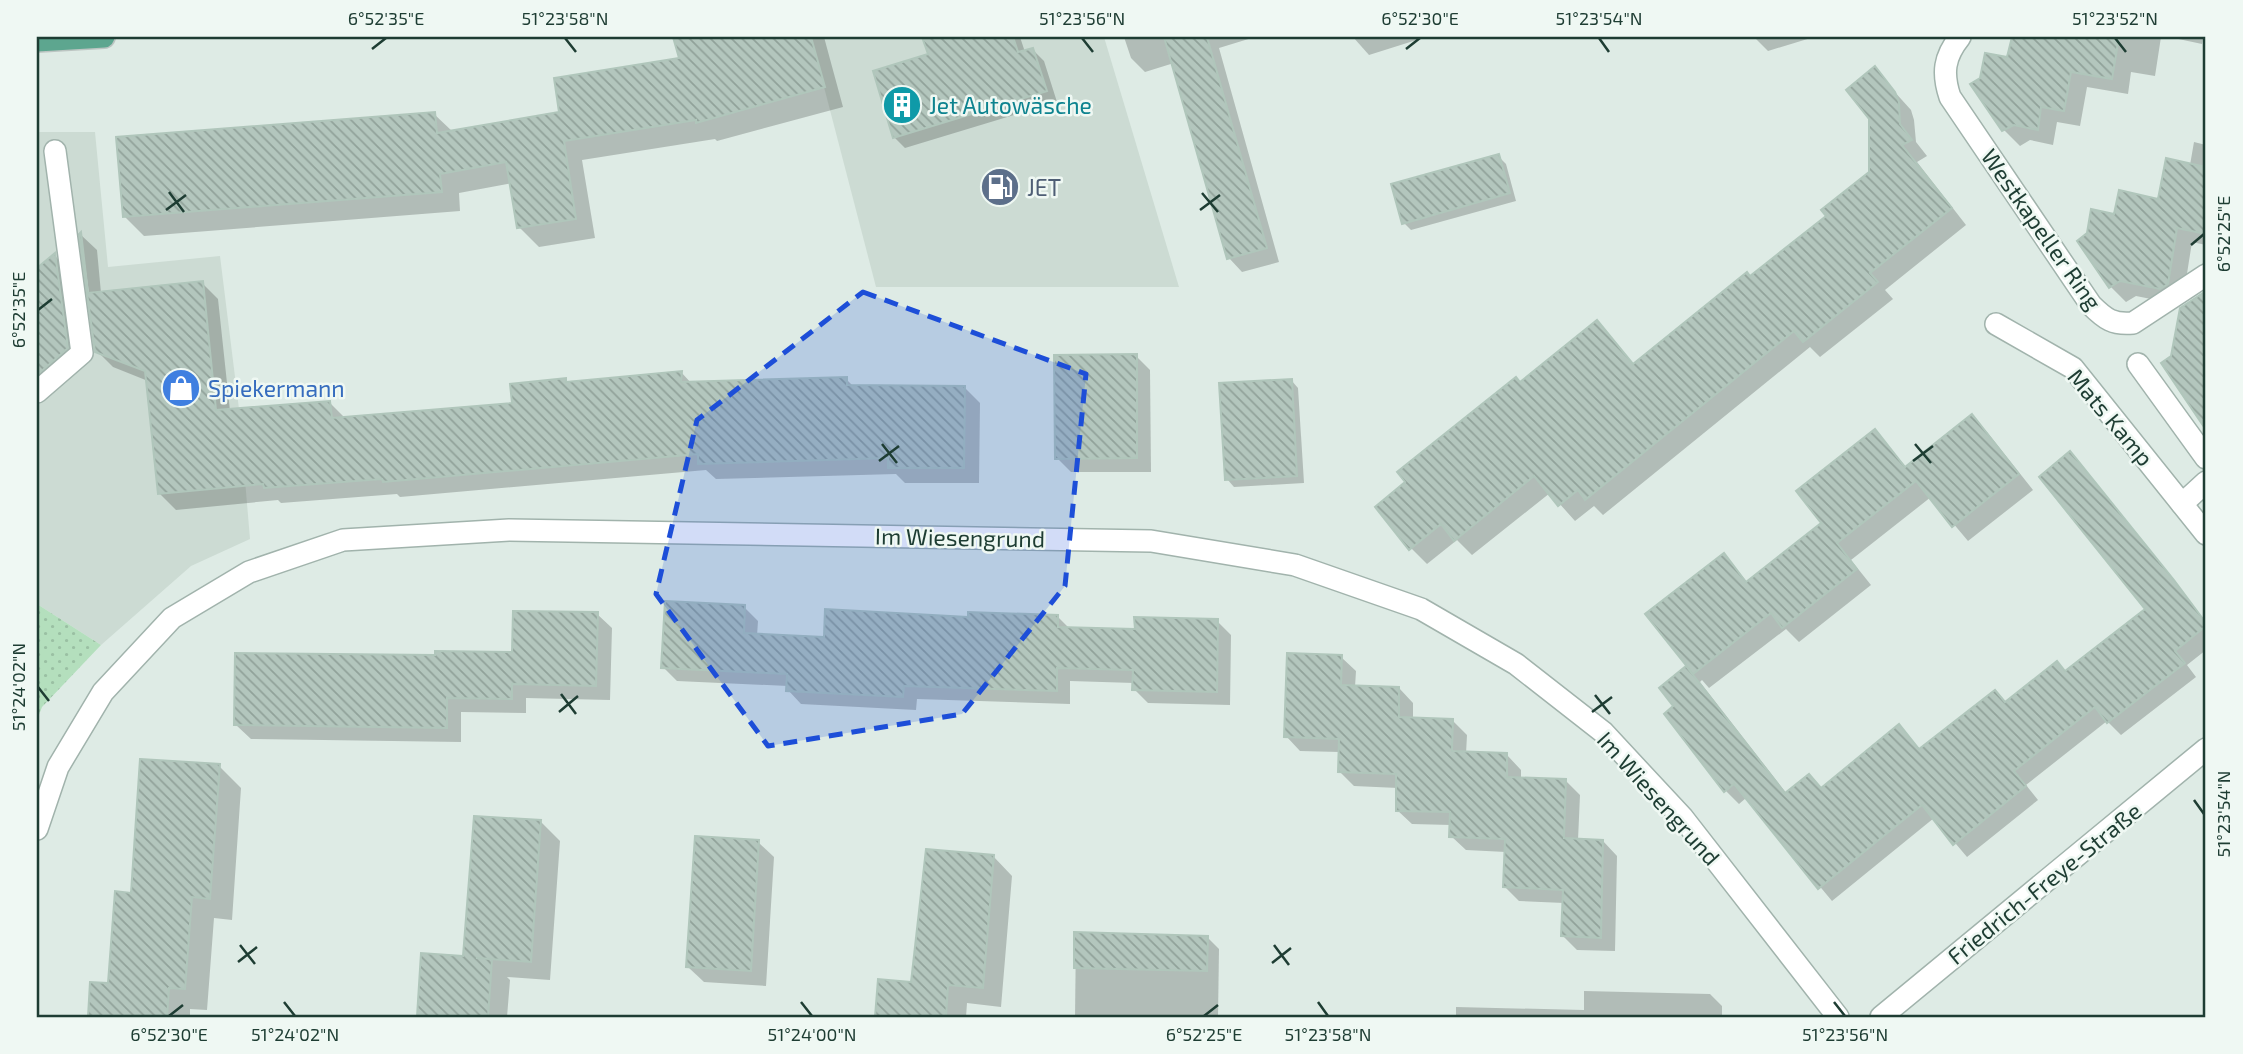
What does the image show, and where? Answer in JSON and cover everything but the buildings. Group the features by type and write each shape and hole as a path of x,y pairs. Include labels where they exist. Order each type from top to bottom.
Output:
{"main road":[{"path":"37,41 104,37"}],"street":[{"name":"Westkapeller Ring","path":"1960,37 1952,46 1946,64 1944,79 1950,97 2091,305 2107,321 2133,323 2206,275"},
{"path":"37,392 82,353 55,151"},
{"name":"Mats Kamp","path":"1996,324 2073,368 2206,534"},
{"path":"2138,364 2206,458"},
{"path":"2182,503 2206,482"},
{"name":"Im Wiesengrund","path":"37,829 58,767 103,692 172,618 249,572 343,540 509,530 1151,541 1295,565 1421,608 1516,664 1603,732 1683,818 1838,1017"},
{"name":"Friedrich-Freye-Straße","path":"1881,1017 2206,749"}],"highlighted area":[{"path":"863,292 1086,374 1065,586 962,714 768,746 656,594 697,420"}],"shaded area":[{"name":"JET","path":"811,37 1104,37 1179,287 876,287"},
{"path":"37,132 95,132 108,267 220,256 239,409 250,539 191,566 101,645 37,604"}],"green space":[{"path":"37,604 101,645 42,707 37,720"}],"place":[{"name":"Jet Autowäsche","path":"902,105"},
{"name":"JET","path":"1000,187"},
{"name":"Spiekermann","path":"181,388"}]}
